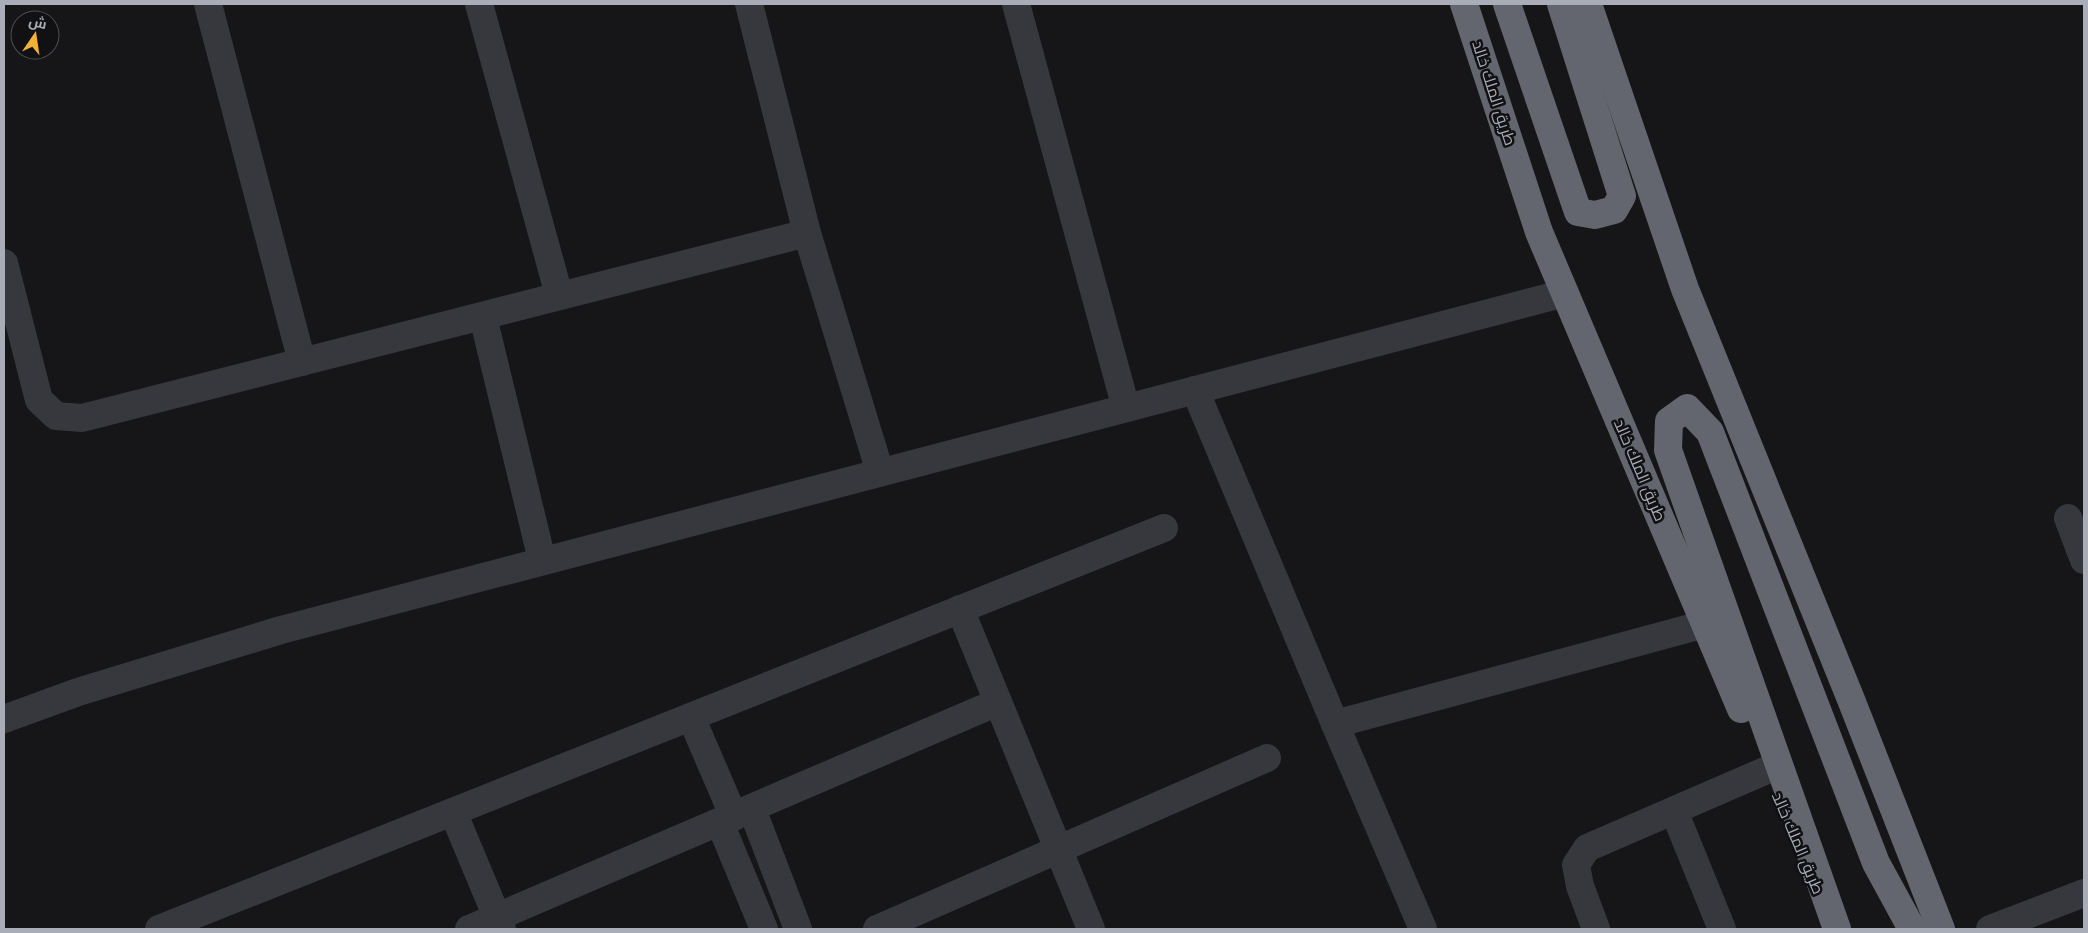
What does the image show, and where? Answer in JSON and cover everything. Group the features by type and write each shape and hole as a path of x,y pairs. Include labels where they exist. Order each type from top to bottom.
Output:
{"highway":[{"name":"طريق الملك خالد","path":"1464,4 1539,232 1836,929"},
{"path":"1507,4 1578,212 1595,216 1614,210 1622,196 1560,4"},
{"path":"1588,4 1685,289 1941,929"},
{"path":"1836,929 1668,450 1669,421 1687,408 1710,432 1876,862 1912,929"}],"street":[{"path":"208,4 302,362"},
{"path":"480,4 559,296"},
{"path":"749,4 807,233 880,472"},
{"path":"1016,4 1126,408"},
{"path":"4,263 39,400 56,416 82,418 807,233"},
{"path":"4,719 78,692 281,630 1565,293"},
{"path":"483,316 542,560"},
{"path":"1195,390 1423,929"},
{"path":"2068,518 2084,560"},
{"path":"170,927 1164,528"},
{"path":"960,609 1090,929"},
{"path":"1335,724 1705,624"},
{"path":"469,929 499,923 735,816 998,702"},
{"path":"691,717 735,816 794,920 763,926 735,816"},
{"path":"877,929 1267,758"},
{"path":"1596,929 1580,886 1576,865 1587,848 1767,770"},
{"path":"1674,811 1722,929"},
{"path":"453,812 499,923"},
{"path":"1990,929 2084,893"}]}
